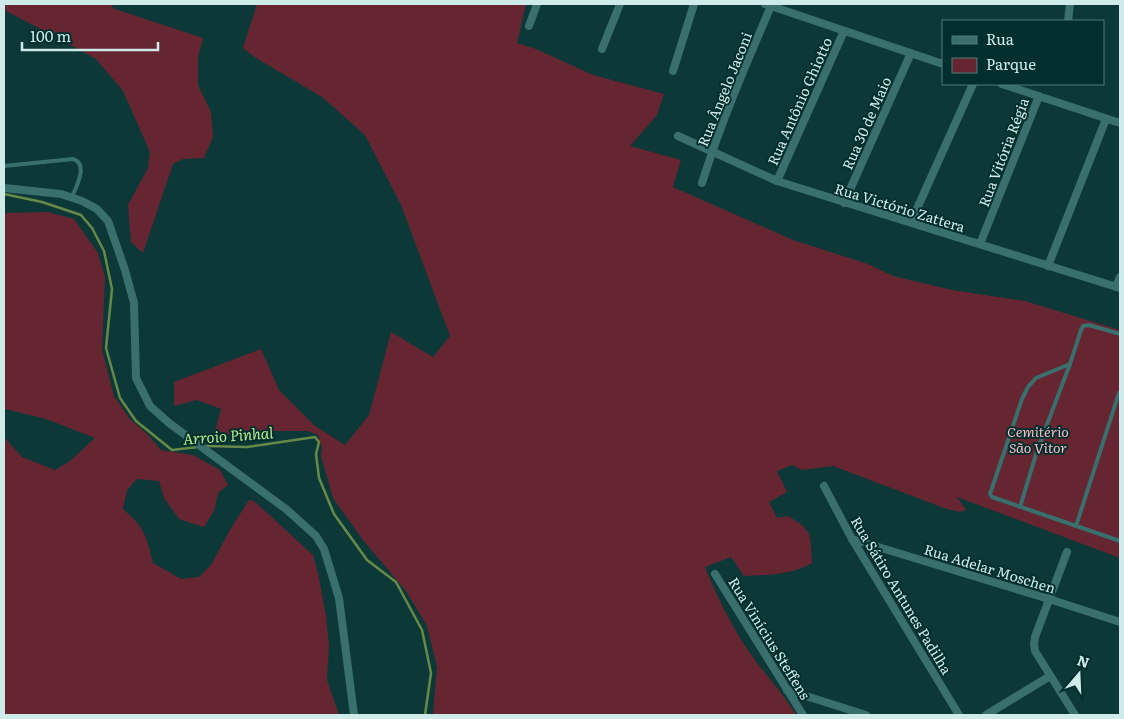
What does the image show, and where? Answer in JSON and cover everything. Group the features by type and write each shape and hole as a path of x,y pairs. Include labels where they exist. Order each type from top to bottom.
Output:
{"street":[{"path":"529,26 537,4"},
{"path":"602,49 620,4"},
{"path":"673,71 694,4"},
{"path":"1068,20 1070,4"},
{"path":"768,5 942,64"},
{"name":"Rua Ângelo Jaconi","path":"702,183 768,5"},
{"name":"Rua Antônio Ghiotto","path":"777,181 844,31"},
{"name":"Rua 30 de Maio","path":"844,203 911,53"},
{"path":"911,222 973,85"},
{"path":"1005,85 1120,123"},
{"name":"Rua Vitória Régia","path":"980,244 1039,96"},
{"path":"1048,266 1106,118"},
{"name":"Rua Victório Zattera","path":"678,136 777,181 1118,288"},
{"path":"4,188 61,194 82,201 97,209 108,222 125,270 134,303 136,378 150,406 169,423 286,509 316,536 324,549 339,598 354,715"},
{"path":"1118,288 1120,277"},
{"name":"Rua Sátiro Antunes Padilha","path":"824,486 852,539 959,715"},
{"name":"Rua Adelar Moschen","path":"852,539 1120,622"},
{"path":"1067,552 1034,644 1035,651 1075,715"},
{"name":"Rua Vinícius Steffens","path":"715,574 803,715"},
{"path":"986,715 1050,676"},
{"path":"787,690 866,715"}],"lane":[{"path":"4,166 78,160 81,172 72,198"},
{"path":"1020,507 1037,451 1083,326 1089,325 1120,334"},
{"path":"1070,364 1036,378 1028,387 1022,399 990,494 992,497 1120,541"},
{"path":"1076,526 1119,393"}],"green space":[{"path":"4,4 113,4 112,8 203,38 198,58 198,85 211,112 213,137 204,158 183,159 173,164 143,253 131,242 128,205 148,168 150,152 123,91 96,59 4,10"},
{"name":"Cemitério São Vitor","path":"257,4 526,4 517,43 536,49 593,75 664,94 657,115 630,146 681,160 673,187 793,240 868,264 893,276 952,290 1025,301 1120,330 1120,558 957,497 966,510 960,512 944,508 833,466 802,470 792,465 777,471 787,492 769,502 777,518 788,516 806,530 810,540 812,563 788,572 744,576 731,557 705,567 738,635 796,715 433,715 437,667 427,626 406,591 363,540 333,498 321,456 322,448 318,435 308,431 270,431 240,437 215,431 221,409 197,400 174,406 174,382 261,349 279,390 315,426 345,445 369,415 391,332 433,357 450,336 401,205 365,135 322,97 256,58 243,48"},
{"path":"48,212 74,219 98,253 105,277 102,349 114,396 130,419 161,450 193,455 220,470 228,485 218,493 214,511 204,527 179,519 164,498 159,481 137,479 127,490 123,509 144,533 153,563 181,579 199,577 211,565 249,500 254,501 313,555 326,616 329,645 327,680 339,715 4,715 4,437 22,457 55,470 70,461 95,438 46,419 5,409 4,213"}],"waterway":[{"name":"Arroio Pinhal","path":"4,194 42,202 81,215 92,228 104,251 112,289 106,348 120,398 136,421 172,450 198,447"},
{"name":"Arroio Pinhal","path":"206,446 247,447 315,437 319,442 316,454 319,478 334,514 367,560 396,582 422,630 431,673 425,715"}]}
